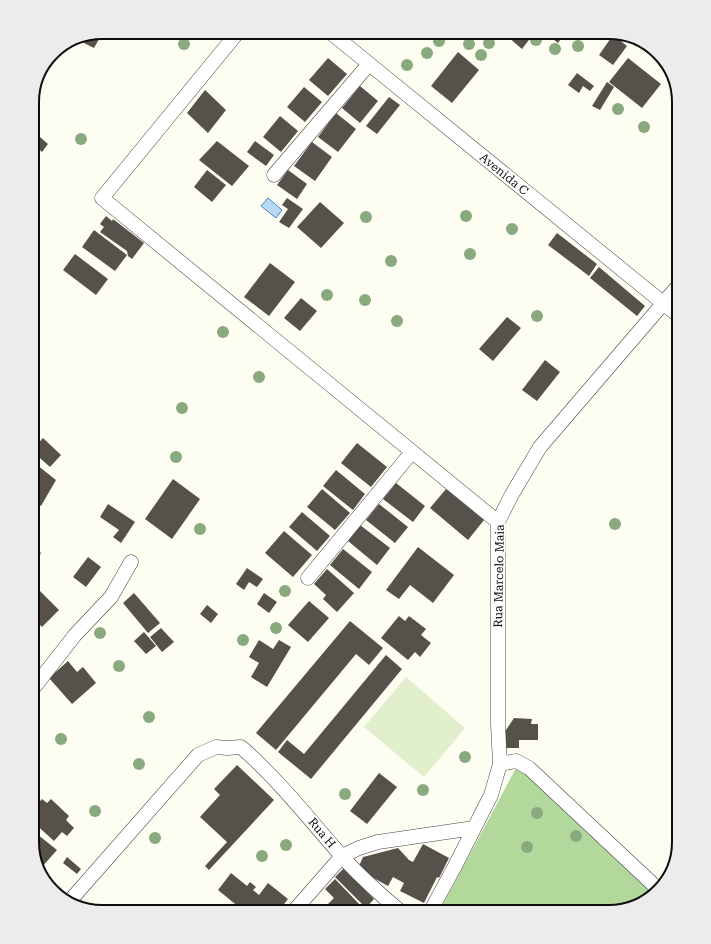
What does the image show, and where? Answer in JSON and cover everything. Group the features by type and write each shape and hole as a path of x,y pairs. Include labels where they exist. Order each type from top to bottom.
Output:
{"street":[{"path":"232,39 102,198 498,522"},
{"name":"Avenida C","path":"339,39 672,311"},
{"path":"274,175 369,64"},
{"name":"Rua Marcelo Maia","path":"434,905 491,795 500,764 498,724 498,522 511,496 540,447 672,293"},
{"path":"308,578 412,452"},
{"path":"39,682 75,635 111,597 131,562"},
{"name":"Rua H","path":"73,898 198,754 216,747 241,747 266,770 306,813 342,856 359,848 378,842 474,828"},
{"path":"500,764 516,761 529,768 654,885"},
{"path":"299,905 342,856 376,892 392,905"}],"green space":[{"path":"406,677 465,728 424,777 364,727"},
{"path":"516,768 531,776 649,890 633,900 625,903 609,905 443,905"}],"water":[{"path":"268,198 282,210 276,218 261,206"}],"building":[{"path":"99,39 94,48 83,42"},
{"path":"510,39 530,39 522,49"},
{"path":"553,39 561,39 558,43"},
{"path":"610,39 619,40 627,46 613,65 599,55"},
{"path":"458,52 479,70 452,103 431,86"},
{"path":"328,58 347,74 328,96 309,80"},
{"path":"628,58 661,84 642,108 609,82"},
{"path":"577,73 594,86 590,91 583,86 579,93 568,85"},
{"path":"607,82 614,87 600,110 592,106"},
{"path":"360,86 378,101 360,123 342,108"},
{"path":"304,87 322,102 305,122 287,107"},
{"path":"205,90 226,110 208,133 187,113"},
{"path":"389,97 400,105 377,134 366,126"},
{"path":"336,113 356,129 338,152 318,137"},
{"path":"280,116 298,131 281,152 263,137"},
{"path":"39,136 48,144 42,152 39,149"},
{"path":"217,141 249,166 232,186 199,160"},
{"path":"255,141 274,155 266,166 247,152"},
{"path":"312,142 332,157 315,181 294,166"},
{"path":"207,170 226,185 212,202 194,187"},
{"path":"288,170 307,184 297,199 277,185"},
{"path":"287,198 303,209 289,228 279,222 288,209 282,205"},
{"path":"320,202 344,223 321,248 297,227"},
{"path":"106,216 112,221 113,219 144,243 132,259 128,256 127,251 100,232 104,227 100,224"},
{"path":"94,230 127,255 115,271 82,247"},
{"path":"557,233 597,264 589,276 548,245"},
{"path":"75,254 108,279 96,295 63,270"},
{"path":"270,263 295,282 269,316 244,297"},
{"path":"599,267 645,306 637,316 590,278"},
{"path":"301,298 317,311 300,331 284,318"},
{"path":"507,317 521,328 493,361 479,349"},
{"path":"545,360 560,372 537,401 522,390"},
{"path":"43,438 61,455 50,467 39,457 39,442"},
{"path":"357,443 387,467 371,487 341,463"},
{"path":"39,467 56,480 41,506 39,505"},
{"path":"336,470 365,494 353,510 323,486"},
{"path":"173,479 200,499 172,539 145,519"},
{"path":"396,483 425,506 413,522 383,499"},
{"path":"322,489 350,513 335,530 307,507"},
{"path":"446,489 484,520 468,540 430,508"},
{"path":"108,504 135,522 121,543 113,537 119,530 100,517"},
{"path":"379,504 408,527 395,543 366,520"},
{"path":"302,512 330,536 317,551 289,527"},
{"path":"360,525 390,548 377,565 348,541"},
{"path":"284,531 312,555 293,577 265,553"},
{"path":"418,547 454,575 433,603 410,585 399,599 386,590"},
{"path":"343,549 372,572 359,589 330,565"},
{"path":"88,557 101,567 86,587 73,577"},
{"path":"247,568 263,579 257,587 249,582 244,590 236,584"},
{"path":"327,569 354,593 337,612 323,599 326,595 314,584"},
{"path":"39,590 59,610 42,627 39,624"},
{"path":"134,593 160,623 148,633 123,603"},
{"path":"264,593 277,602 269,613 257,604"},
{"path":"309,601 329,618 308,642 288,625"},
{"path":"207,605 218,614 211,623 200,614"},
{"path":"399,616 405,621 409,616 426,629 421,635 431,643 420,657 415,652 408,660 381,638"},
{"path":"350,621 383,648 369,665 356,654 276,750 256,733"},
{"path":"161,628 174,642 162,652 150,637"},
{"path":"144,632 156,646 146,654 134,641"},
{"path":"259,640 273,649 279,640 291,647 267,687 251,677 259,663 249,657"},
{"path":"386,655 402,669 311,779 278,752 287,740 304,754"},
{"path":"68,661 77,672 83,667 96,683 72,704 49,678"},
{"path":"514,718 532,719 531,724 538,724 538,740 519,740 519,748 506,748 506,730"},
{"path":"237,765 274,800 209,870 205,866 227,842 200,817 220,795 214,789"},
{"path":"379,773 397,787 367,824 350,811"},
{"path":"42,799 47,803 51,799 69,816 66,820 74,828 67,836 62,832 54,841 39,827 39,802"},
{"path":"39,836 57,850 44,865 40,854"},
{"path":"423,844 449,858 439,878 437,877 424,903 400,891 404,883 393,877 388,886 368,875 359,866 363,857 398,848 409,860 413,862"},
{"path":"67,857 81,869 77,874 63,863"},
{"path":"344,868 374,899 369,905 363,905 335,877"},
{"path":"231,873 247,886 250,882 256,887 253,890 259,895 268,883 288,899 283,905 236,905 218,890"},
{"path":"335,879 360,905 327,905 334,898 325,889"}]}
